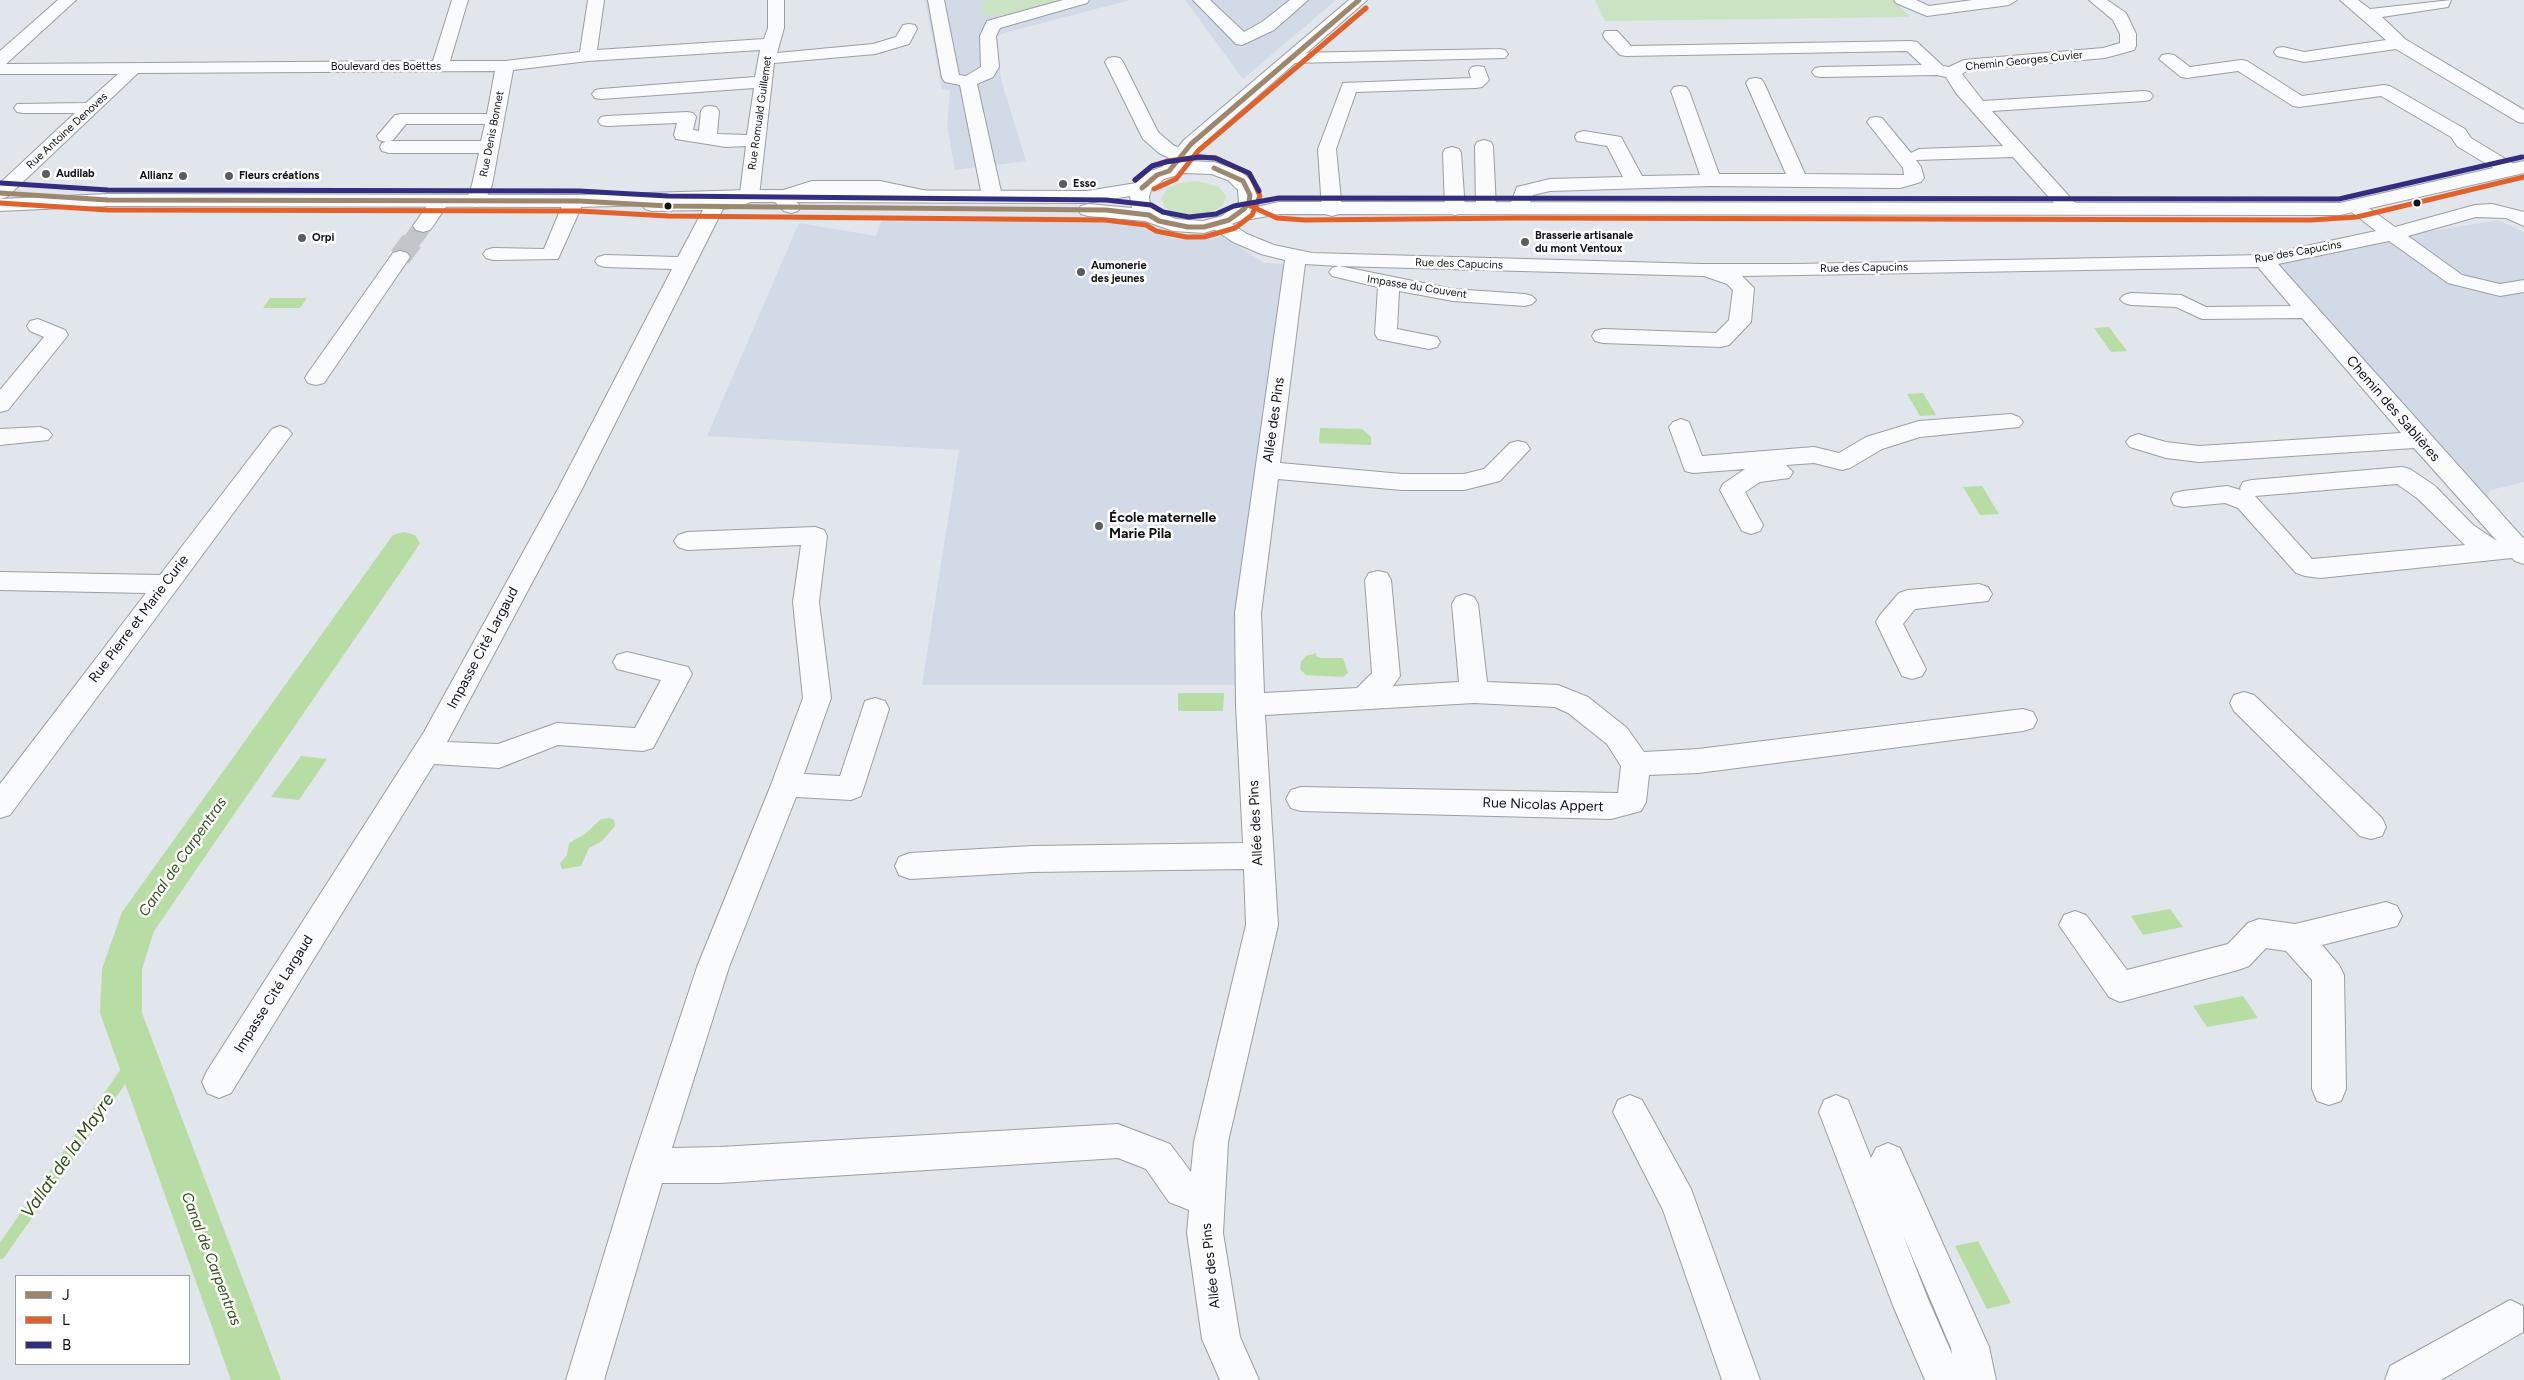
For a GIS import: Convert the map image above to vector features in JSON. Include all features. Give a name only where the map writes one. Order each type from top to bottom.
[{"type":"street","points":[[0,60],[68,0]]},
{"type":"street","points":[[440,67],[460,0]]},
{"type":"street","points":[[588,56],[596,0]]},
{"type":"street","name":"Rue Romuald Guillemet","points":[[748,196],[768,52],[776,28],[776,0]]},
{"type":"street","points":[[936,0],[950,78],[968,82],[987,73],[990,67],[988,36],[993,24],[1065,2],[1081,0]]},
{"type":"street","points":[[1201,0],[1242,40],[1268,26],[1300,0]]},
{"type":"street","points":[[1149,215],[1141,207],[1139,197],[1142,188],[1175,163],[1214,125],[1359,0]]},
{"type":"street","points":[[1902,0],[1927,10],[2009,0]]},
{"type":"street","points":[[2348,0],[2367,14],[2399,43],[2524,118]]},
{"type":"street","points":[[2367,14],[2423,8],[2442,4],[2443,0]]},
{"type":"street","name":"Chemin Georges Cuvier","points":[[2070,209],[1945,72],[1964,65],[2105,52],[2128,46],[2128,34],[2120,17],[2101,1]]},
{"type":"street","name":"Boulevard des Boëttes","points":[[0,68],[505,66],[588,56],[875,49],[903,40],[909,29]]},
{"type":"street","points":[[1611,34],[1626,51],[1911,46],[1945,72]]},
{"type":"street","points":[[2283,52],[2304,57],[2399,43]]},
{"type":"street","points":[[1293,58],[1499,54]]},
{"type":"street","points":[[2168,59],[2187,73],[2241,65],[2299,102],[2384,90],[2458,132],[2464,142],[2517,168]]},
{"type":"street","points":[[1114,62],[1150,135],[1166,149],[1175,163],[1225,171],[1243,182],[1250,195],[1249,202],[1228,220]]},
{"type":"street","name":"Rue Denis Bonnet","points":[[476,201],[505,66]]},
{"type":"street","name":"Rue Antoine Denoves","points":[[0,193],[134,68]]},
{"type":"street","points":[[1332,210],[1327,149],[1348,87],[1476,83],[1480,80],[1478,71]]},
{"type":"street","points":[[1821,72],[1945,72]]},
{"type":"street","points":[[600,94],[763,82]]},
{"type":"street","points":[[968,82],[992,196]]},
{"type":"street","points":[[1755,82],[1798,180]]},
{"type":"street","points":[[1680,91],[1712,180]]},
{"type":"street","points":[[1978,107],[2144,96]]},
{"type":"street","points":[[23,108],[91,108]]},
{"type":"street","points":[[708,137],[710,111]]},
{"type":"street","points":[[608,121],[687,117],[683,135],[726,141],[756,140]]},
{"type":"street","points":[[489,147],[387,141],[401,119],[494,119]]},
{"type":"street","points":[[1519,208],[1524,191],[1550,185],[1712,180],[1900,182],[1914,178],[1912,167],[1876,122]]},
{"type":"street","points":[[1214,125],[1208,147],[1214,168]]},
{"type":"street","points":[[1584,137],[1614,140],[1635,182]]},
{"type":"street","points":[[1484,146],[1486,208]]},
{"type":"street","points":[[1919,155],[2018,151]]},
{"type":"street","points":[[1452,153],[1455,209]]},
{"type":"street","points":[[0,205],[108,200],[787,202],[1106,210],[1149,215],[1166,223],[1188,227],[1279,208],[1332,210],[1519,208],[2311,210],[2355,207],[2517,168]]},
{"type":"street","points":[[576,201],[652,205],[731,203],[748,196],[787,202],[925,196],[1087,197],[1142,188]]},
{"type":"street","points":[[0,193],[108,200]]},
{"type":"street","points":[[1250,195],[1279,208]]},
{"type":"street","points":[[423,226],[440,201]]},
{"type":"street","points":[[493,254],[551,255],[576,201]]},
{"type":"street","name":"Impasse Cité Largaud","points":[[219,1082],[426,752],[570,489],[717,202]]},
{"type":"street","points":[[2355,207],[2455,280],[2500,290],[2524,286]]},
{"type":"street","name":"Rue des Capucins","points":[[1228,220],[1240,238],[1268,250],[1304,258],[1702,270],[2264,261],[2391,234],[2475,211],[2492,210],[2520,214]]},
{"type":"street","points":[[316,378],[400,257]]},
{"type":"street","name":"Impasse du Couvent","points":[[1304,258],[1347,275],[1389,283],[1453,295],[1525,300]]},
{"type":"street","name":"Allée des Pins","points":[[1240,1380],[1221,1339],[1205,1233],[1211,1142],[1262,925],[1250,705],[1248,613],[1267,470],[1304,258]]},
{"type":"street","points":[[605,261],[686,263]]},
{"type":"street","name":"Chemin des Sablières","points":[[2264,261],[2420,440],[2520,551]]},
{"type":"street","points":[[1603,336],[1721,340],[1740,322],[1744,288],[1734,280],[1702,270]]},
{"type":"street","points":[[1389,283],[1386,334],[1429,342]]},
{"type":"street","points":[[2130,299],[2181,301],[2202,313],[2308,312]]},
{"type":"street","points":[[0,405],[57,335],[38,326]]},
{"type":"street","points":[[1751,524],[1732,490],[1754,474],[1818,469],[1842,462],[1874,443],[1919,430],[2011,422]]},
{"type":"street","points":[[1681,426],[1693,465],[1814,455],[1842,462]]},
{"type":"street","name":"Rue Pierre et Marie Curie","points":[[0,806],[165,584],[280,434]]},
{"type":"street","points":[[0,436],[40,435]]},
{"type":"street","points":[[2138,442],[2166,450],[2199,454],[2420,440]]},
{"type":"street","points":[[1267,470],[1402,482],[1464,482],[1492,475],[1518,449]]},
{"type":"street","points":[[2252,488],[2402,475],[2426,492],[2464,531],[2490,551]]},
{"type":"street","points":[[2183,499],[2227,494],[2247,502],[2305,567],[2320,569],[2490,551],[2520,551]]},
{"type":"street","points":[[585,1380],[649,1166],[713,967],[786,785],[817,698],[806,602],[815,536],[687,541]]},
{"type":"street","points":[[1364,698],[1386,676],[1378,580]]},
{"type":"street","points":[[0,581],[165,584]]},
{"type":"street","points":[[1912,669],[1889,622],[1908,600],[1979,594]]},
{"type":"street","points":[[1465,604],[1474,692]]},
{"type":"street","points":[[426,752],[499,756],[557,734],[643,740],[678,674],[627,662]]},
{"type":"street","points":[[1250,705],[1474,692],[1558,696],[1578,705],[1617,736],[1636,764],[1698,761],[2024,720]]},
{"type":"street","points":[[2244,704],[2371,827]]},
{"type":"street","points":[[786,785],[851,788],[875,709]]},
{"type":"street","name":"Rue Nicolas Appert","points":[[1301,799],[1611,807],[1631,802],[1636,764]]},
{"type":"street","points":[[910,866],[1032,859],[1258,856]]},
{"type":"street","points":[[2075,925],[2120,988],[2238,956],[2259,932],[2295,938],[2386,916]]},
{"type":"street","points":[[2295,938],[2328,975],[2330,1089]]},
{"type":"street","points":[[1630,1112],[1678,1202],[1741,1380]]},
{"type":"street","points":[[1836,1112],[1912,1308],[1944,1380]]},
{"type":"street","points":[[649,1166],[720,1165],[1118,1141],[1158,1156],[1182,1190],[1207,1200]]},
{"type":"street","points":[[1888,1160],[1970,1347],[1977,1380]]},
{"type":"street","points":[[2404,1380],[2510,1319]]},
{"type":"shaded area","points":[[925,0],[1130,0],[1004,33],[995,38],[1002,83],[1026,161],[955,170],[947,125],[950,90],[942,89]]},
{"type":"shaded area","points":[[985,0],[1061,0],[1025,11],[998,15],[980,15]]},
{"type":"shaded area","points":[[1185,0],[1336,0],[1243,79]]},
{"type":"shaded area","points":[[1595,0],[1893,0],[1910,17],[1605,21]]},
{"type":"shaded area","points":[[1197,181],[1219,187],[1226,196],[1223,205],[1212,213],[1196,216],[1178,215],[1166,208],[1161,199],[1167,189],[1180,183]]},
{"type":"shaded area","name":"École maternelle Marie Pila","points":[[1109,218],[1130,222],[1153,233],[1176,239],[1202,240],[1222,236],[1264,263],[1286,264],[1239,603],[1235,685],[922,685],[959,450],[707,436],[799,223],[876,236],[882,219]]},
{"type":"shaded area","points":[[2498,220],[2524,232],[2524,482],[2491,490],[2486,498],[2272,262],[2372,241]]},
{"type":"shaded area","points":[[270,298],[307,298],[300,308],[263,308]]},
{"type":"shaded area","points":[[2109,327],[2127,351],[2111,352],[2094,328]]},
{"type":"shaded area","points":[[1923,393],[1936,415],[1920,416],[1907,394]]},
{"type":"shaded area","points":[[1320,428],[1362,429],[1371,437],[1371,445],[1319,443]]},
{"type":"shaded area","points":[[1982,486],[1999,514],[1980,515],[1963,487]]},
{"type":"shaded area","points":[[1316,653],[1316,656],[1320,658],[1343,658],[1348,673],[1343,677],[1306,675],[1300,669],[1301,662],[1306,656]]},
{"type":"shaded area","points":[[1178,693],[1224,693],[1223,711],[1178,711]]},
{"type":"shaded area","points":[[301,756],[327,759],[299,800],[271,797]]},
{"type":"shaded area","points":[[610,818],[614,820],[615,826],[602,841],[589,848],[581,866],[562,869],[560,863],[567,855],[569,843],[585,834],[601,819]]},
{"type":"shaded area","points":[[2170,909],[2183,927],[2143,935],[2131,916]]},
{"type":"shaded area","points":[[2243,996],[2258,1018],[2207,1027],[2193,1006]]},
{"type":"shaded area","points":[[1978,1241],[2011,1303],[1987,1309],[1955,1246]]},
{"type":"waterway","name":"Canal de Carpentras","points":[[256,1380],[121,1013],[122,969],[136,924],[404,543]]},
{"type":"waterway","name":"Vallat de la Mayre","points":[[0,1253],[136,1058]]},
{"type":"tunnel","points":[[411,242],[423,226]]},
{"type":"tunnel","points":[[400,257],[412,241]]},
{"type":"transit line","name":"J","points":[[1142,188],[1157,175],[1169,171],[1191,144],[1359,0]]},
{"type":"transit line","name":"L","points":[[1154,189],[1176,179],[1198,151],[1366,8]]},
{"type":"transit line","name":"L","points":[[0,203],[108,210],[579,211],[668,216],[1105,220],[1146,225],[1156,231],[1186,237],[1204,237],[1235,228],[1252,215],[1260,196],[1250,174],[1216,158],[1199,157],[1167,161],[1152,166],[1135,180]]},
{"type":"transit line","name":"B","points":[[1135,180],[1152,166],[1166,162],[1199,157],[1215,158],[1249,173],[1259,191]]},
{"type":"transit line","name":"B","points":[[1,183],[108,190],[579,191],[668,196],[1106,200],[1151,205],[1163,212],[1189,217],[1216,214],[1234,206],[1279,198],[2339,199],[2522,157]]},
{"type":"transit line","name":"J","points":[[0,193],[108,200],[579,201],[668,206],[1106,210],[1149,215],[1159,221],[1188,227],[1204,227],[1229,220],[1244,209],[1249,202],[1250,195],[1243,181],[1214,168]]},
{"type":"transit line","name":"L","points":[[1246,204],[1277,218],[1305,220],[1519,218],[2311,220],[2357,217],[2524,177]]},
{"type":"place","name":"Audilab","points":[[46,174]]},
{"type":"place","name":"Allianz","points":[[183,176]]},
{"type":"place","name":"Fleurs créations","points":[[229,176]]},
{"type":"place","name":"Esso","points":[[1063,184]]},
{"type":"place","name":"Orpi","points":[[302,238]]},
{"type":"place","name":"Brasserie artisanale du mont Ventoux","points":[[1525,242]]},
{"type":"place","name":"Aumonerie des jeunes","points":[[1081,272]]},
{"type":"place","name":"École maternelle Marie Pila","points":[[1099,526]]}]
